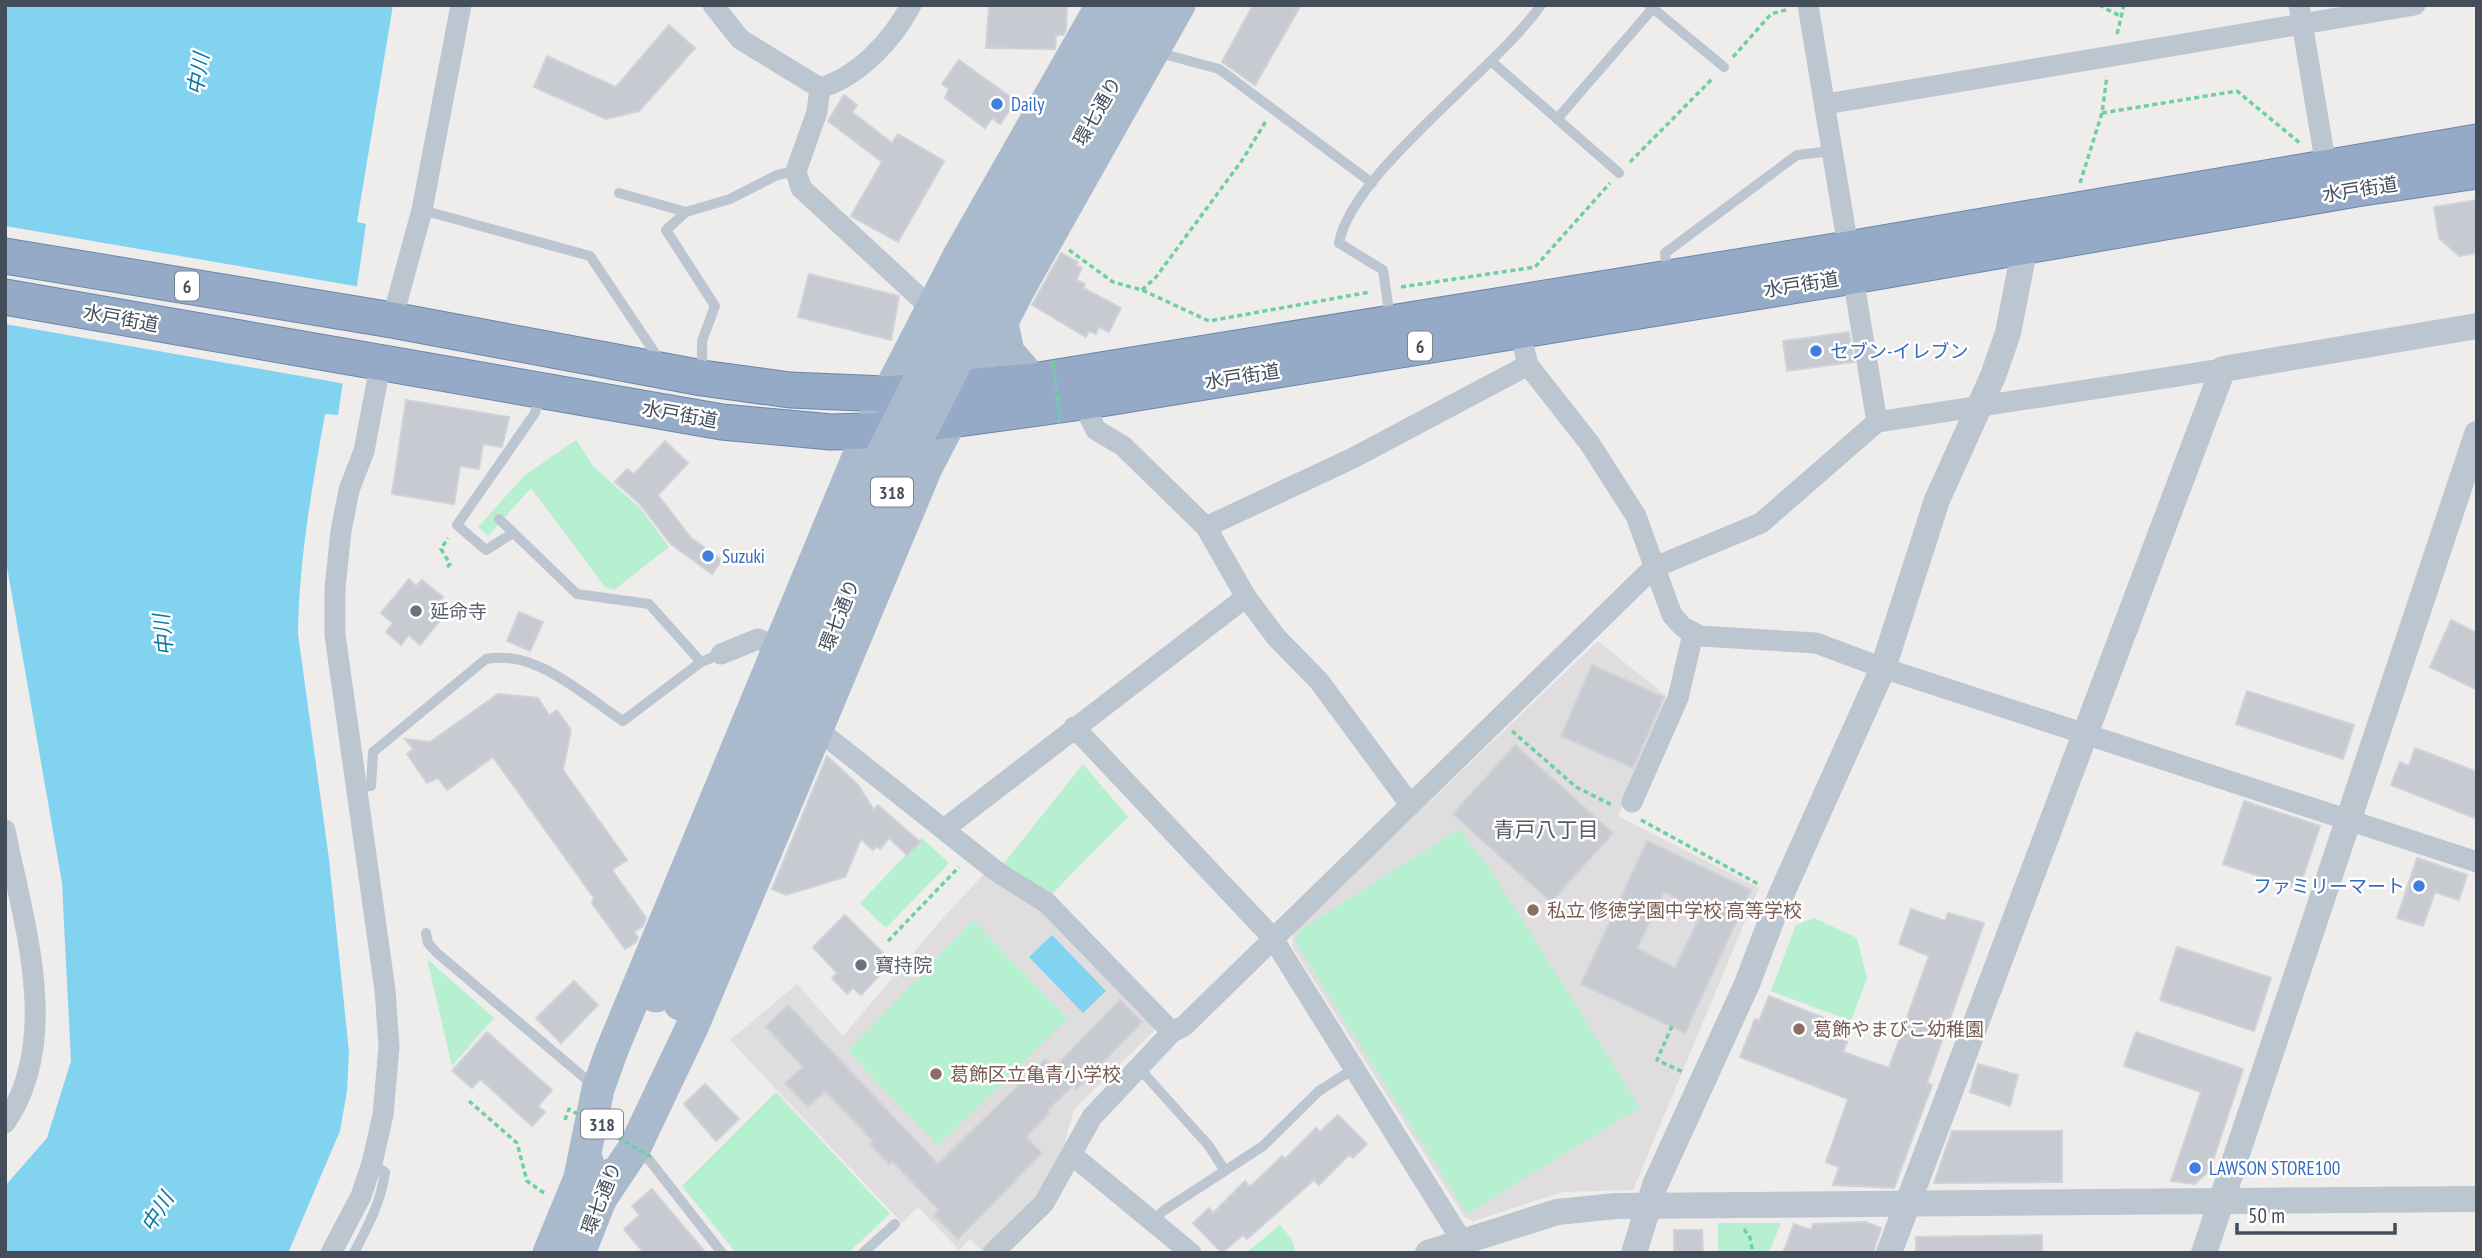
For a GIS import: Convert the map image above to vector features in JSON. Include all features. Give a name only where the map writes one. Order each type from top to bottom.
[{"type":"highway","name":"水戸街道","points":[[5,298],[371,359],[722,422],[831,432],[869,431],[952,419],[1070,412],[1519,329],[2326,166],[2477,142]]},
{"type":"highway","name":"水戸街道","points":[[5,256],[380,319],[702,378],[790,390],[886,394],[968,387],[1387,305],[2025,246],[2477,171]]},
{"type":"main road","points":[[591,1188],[598,1089],[829,522],[886,394],[931,308],[1102,5]]},
{"type":"main road","name":"環七通り","points":[[549,1253],[591,1188],[668,1000],[883,453],[940,340],[1127,5]]},
{"type":"main road","name":"環七通り","points":[[668,1000],[906,461],[961,352],[1157,5]]},
{"type":"main road","points":[[591,1188],[644,1152],[693,1025],[926,468],[1020,287],[1179,5]]},
{"type":"main road","points":[[959,256],[969,280],[994,293],[1006,295],[1020,287]]},
{"type":"main road","points":[[1002,323],[1008,352],[1043,371]]},
{"type":"main road","points":[[829,522],[856,504],[890,522],[888,556]]},
{"type":"main road","name":"環七通り","points":[[579,1253],[591,1188]]},
{"type":"street","points":[[380,319],[422,210],[461,5]]},
{"type":"street","points":[[713,5],[740,39],[820,88]]},
{"type":"street","points":[[820,88],[847,78],[891,34],[911,5]]},
{"type":"street","points":[[1826,104],[2112,55],[2300,15],[2415,5]]},
{"type":"street","points":[[1802,6],[1826,104],[1877,422]]},
{"type":"street","points":[[2300,15],[2326,166]]},
{"type":"street","points":[[820,88],[817,112],[796,171],[802,188],[817,205],[931,308]]},
{"type":"street","points":[[1634,1253],[1648,1205],[1883,668],[1937,500],[1981,406],[2008,333],[2025,246]]},
{"type":"street","points":[[993,1253],[1045,1203],[1092,1117],[1172,1032],[1184,1026],[1409,803],[1653,568],[1761,523],[1877,422],[2223,369],[2477,326]]},
{"type":"street","points":[[1519,329],[1528,365],[1590,444],[1636,516],[1672,615],[1693,634],[1816,643],[1883,668],[2347,822],[2477,862]]},
{"type":"street","points":[[331,1253],[361,1195],[372,1163],[383,1115],[389,1047],[385,990],[335,635],[335,588],[349,490],[364,451],[371,359]]},
{"type":"street","points":[[1206,527],[1353,458],[1528,365]]},
{"type":"street","points":[[1889,1253],[2223,369]]},
{"type":"street","points":[[1070,412],[1123,446],[1206,527],[1246,597],[1276,637],[1319,681],[1409,803]]},
{"type":"street","points":[[2204,1253],[2477,434]]},
{"type":"street","points":[[944,829],[1246,597]]},
{"type":"street","points":[[1632,802],[1678,698],[1693,634]]},
{"type":"street","points":[[711,658],[758,639],[778,647]]},
{"type":"street","points":[[1074,727],[1272,937],[1462,1241]]},
{"type":"street","points":[[817,729],[973,852],[1046,903],[1172,1032]]},
{"type":"street","points":[[5,830],[36,1018],[36,1039],[29,1079],[5,1123]]},
{"type":"street","points":[[1072,1155],[1191,1253]]},
{"type":"street","points":[[1428,1253],[1558,1212],[1648,1205],[2477,1199]]},
{"type":"lane","points":[[1387,305],[1383,271],[1339,243],[1341,229],[1372,183],[1491,61],[1541,5]]},
{"type":"lane","points":[[1557,119],[1651,7],[1724,67]]},
{"type":"lane","points":[[1153,51],[1219,69],[1372,183]]},
{"type":"lane","points":[[1491,61],[1619,173]]},
{"type":"lane","points":[[1667,277],[1665,253],[1797,155],[1833,151]]},
{"type":"lane","points":[[702,378],[702,341],[715,306],[666,230],[686,212],[730,199],[777,175],[796,171]]},
{"type":"lane","points":[[619,193],[686,212]]},
{"type":"lane","points":[[422,210],[590,256],[667,371]]},
{"type":"lane","points":[[513,533],[486,550],[457,525],[535,413],[541,390]]},
{"type":"lane","points":[[355,788],[371,786],[373,752],[486,659],[503,656],[534,663],[623,721],[711,658],[649,604],[576,594],[499,519]]},
{"type":"lane","points":[[426,933],[428,943],[437,953],[598,1089]]},
{"type":"lane","points":[[1139,1068],[1209,1146],[1225,1171]]},
{"type":"lane","points":[[1153,1221],[1163,1211],[1263,1146],[1319,1091],[1355,1068]]},
{"type":"lane","points":[[644,1152],[722,1253]]},
{"type":"lane","points":[[354,1253],[384,1181],[385,1172],[372,1163]]},
{"type":"lane","points":[[863,1253],[895,1224]]},
{"type":"path","points":[[2099,5],[2122,17]]},
{"type":"path","points":[[2078,192],[2102,113],[2124,5]]},
{"type":"path","points":[[1062,245],[1113,282],[1142,290],[1209,321],[1387,305],[1535,267],[1619,173],[1724,67],[1771,13],[1802,6]]},
{"type":"path","points":[[2102,113],[2237,91],[2326,166]]},
{"type":"path","points":[[1142,290],[1156,277],[1243,159],[1274,108]]},
{"type":"path","points":[[1043,371],[1060,421],[1070,412]]},
{"type":"path","points":[[447,567],[450,564],[441,549],[457,525]]},
{"type":"path","points":[[888,941],[973,852]]},
{"type":"path","points":[[1672,1026],[1657,1060],[1692,1075]]},
{"type":"path","points":[[469,1101],[517,1143],[527,1181],[549,1196]]},
{"type":"path","points":[[565,1120],[569,1109],[644,1152]]},
{"type":"path","points":[[1742,1218],[1753,1253]]},
{"type":"shaded area","name":"私立 修徳学園中学校 高等学校","points":[[1598,641],[1669,698],[1618,816],[1759,888],[1633,1190],[1563,1192],[1473,1221],[1465,1218],[1292,946],[1293,932]]},
{"type":"shaded area","name":"葛飾区立亀青小学校","points":[[985,873],[1049,913],[1149,1016],[1155,1030],[1074,1109],[1059,1163],[1037,1196],[982,1251],[970,1239],[959,1250],[918,1207],[902,1223],[730,1040],[797,984],[843,1036],[943,918]]},
{"type":"green space","points":[[576,440],[594,467],[641,509],[669,547],[614,590],[605,587],[531,488],[488,536],[478,527],[525,475]]},
{"type":"green space","points":[[1083,764],[1128,817],[1051,895],[1004,863]]},
{"type":"green space","points":[[1459,829],[1487,864],[1640,1107],[1467,1214],[1296,943],[1298,931]]},
{"type":"green space","points":[[922,838],[949,863],[886,928],[860,903]]},
{"type":"green space","points":[[1814,918],[1857,938],[1867,978],[1851,1021],[1771,991],[1796,925]]},
{"type":"green space","points":[[973,920],[1068,1019],[938,1146],[848,1051]]},
{"type":"green space","points":[[427,959],[494,1018],[452,1066]]},
{"type":"green space","points":[[776,1092],[890,1214],[848,1253],[736,1253],[682,1186]]},
{"type":"green space","points":[[1718,1223],[1781,1223],[1769,1253],[1718,1253]]},
{"type":"green space","points":[[1280,1225],[1291,1238],[1296,1253],[1246,1253]]},
{"type":"water","name":"中川","points":[[8,5],[393,5],[357,222],[366,224],[338,415],[325,414],[307,524],[299,606],[298,634],[329,859],[349,1052],[347,1091],[340,1131],[288,1253],[5,1253],[5,1186],[47,1138],[71,1061],[62,883],[5,555],[5,20]]},
{"type":"water","points":[[1052,935],[1106,991],[1083,1013],[1029,957]]},
{"type":"pier","points":[[5,226],[361,287],[346,384],[5,324]]},
{"type":"building","points":[[989,5],[1067,6],[1066,30],[1063,35],[1056,35],[1055,49],[986,48]]},
{"type":"building","points":[[1253,5],[1301,5],[1255,85],[1222,62]]},
{"type":"building","points":[[669,25],[695,48],[639,111],[606,119],[534,87],[547,56],[616,87]]},
{"type":"building","points":[[959,60],[1016,101],[1000,124],[992,118],[985,128],[945,98],[949,89],[942,84]]},
{"type":"building","points":[[844,95],[857,105],[852,112],[892,143],[898,134],[944,161],[898,242],[851,216],[882,162],[828,121]]},
{"type":"building","points":[[2477,200],[2477,253],[2459,256],[2439,238],[2434,207]]},
{"type":"building","points":[[1061,253],[1078,262],[1076,265],[1082,268],[1076,280],[1085,284],[1083,288],[1121,308],[1109,332],[1099,327],[1096,334],[1089,331],[1086,337],[1032,305]]},
{"type":"building","points":[[809,274],[899,296],[891,340],[798,317]]},
{"type":"building","points":[[1849,332],[1854,362],[1787,371],[1783,341]]},
{"type":"building","points":[[406,400],[509,417],[502,447],[483,444],[479,469],[460,466],[454,504],[392,494]]},
{"type":"building","points":[[665,441],[688,463],[658,495],[691,538],[722,560],[712,574],[671,544],[640,504],[615,482],[627,469],[634,474]]},
{"type":"building","points":[[409,579],[416,586],[422,580],[443,597],[438,603],[448,611],[420,645],[409,635],[401,645],[386,632],[393,623],[381,613]]},
{"type":"building","points":[[519,612],[543,622],[530,651],[507,641]]},
{"type":"building","points":[[2451,620],[2477,633],[2477,690],[2430,667]]},
{"type":"building","points":[[1592,665],[1664,697],[1633,768],[1561,736]]},
{"type":"building","points":[[2247,691],[2354,725],[2343,759],[2236,724]]},
{"type":"building","points":[[498,694],[538,698],[549,715],[557,710],[571,730],[563,770],[627,860],[612,870],[646,918],[643,926],[634,932],[638,937],[636,942],[625,949],[592,903],[594,898],[493,757],[447,790],[438,778],[427,783],[407,754],[413,749],[405,739],[430,742]]},
{"type":"building","points":[[1515,745],[1613,833],[1551,902],[1453,814]]},
{"type":"building","points":[[2415,748],[2477,772],[2477,819],[2391,785],[2400,762],[2409,766]]},
{"type":"building","points":[[827,756],[858,785],[874,810],[878,805],[920,842],[907,855],[889,838],[880,849],[877,846],[873,850],[861,839],[845,877],[786,895],[772,889]]},
{"type":"building","points":[[2244,801],[2320,826],[2299,889],[2223,864]]},
{"type":"building","points":[[1647,841],[1751,890],[1685,1033],[1581,984]],"holes":[[[1664,892],[1703,911],[1675,968],[1637,948]]]},
{"type":"building","points":[[2417,858],[2467,875],[2459,900],[2435,892],[2423,926],[2397,918]]},
{"type":"building","points":[[1911,909],[1945,921],[1948,913],[1984,923],[1927,1083],[1932,1085],[1894,1188],[1833,1185],[1839,1167],[1826,1162],[1848,1099],[1740,1057],[1755,1019],[1759,1021],[1769,996],[1852,1029],[1843,1052],[1889,1068],[1929,956],[1899,944]]},
{"type":"building","points":[[845,915],[892,962],[861,995],[853,988],[847,994],[832,978],[837,973],[813,947]]},
{"type":"building","points":[[2177,947],[2271,978],[2254,1031],[2160,1000]]},
{"type":"building","points":[[574,981],[598,1005],[561,1043],[536,1018]]},
{"type":"building","points":[[1120,1000],[1142,1022],[1077,1089],[1073,1085],[1047,1111],[1049,1113],[1026,1137],[1042,1153],[958,1239],[934,1216],[939,1210],[892,1161],[889,1164],[870,1144],[873,1141],[825,1091],[808,1107],[785,1083],[803,1067],[766,1027],[788,1005],[938,1164],[1045,1059],[1054,1068]]},
{"type":"building","points":[[487,1032],[552,1090],[538,1106],[545,1112],[532,1126],[480,1079],[472,1088],[452,1071]]},
{"type":"building","points":[[2136,1032],[2243,1069],[2210,1170],[2195,1184],[2171,1181],[2201,1092],[2124,1066]]},
{"type":"building","points":[[1978,1064],[2018,1075],[2010,1106],[1970,1092]]},
{"type":"building","points":[[705,1084],[739,1119],[716,1141],[684,1104]]},
{"type":"building","points":[[1338,1115],[1367,1144],[1353,1158],[1349,1155],[1319,1185],[1314,1180],[1247,1239],[1243,1235],[1222,1253],[1193,1223],[1209,1208],[1213,1213],[1245,1181],[1250,1187],[1282,1156],[1285,1159],[1316,1128],[1320,1132]]},
{"type":"building","points":[[1952,1131],[2062,1131],[2062,1182],[1934,1183]]},
{"type":"building","points":[[652,1189],[706,1253],[644,1253],[624,1229],[640,1215],[632,1206]]},
{"type":"building","points":[[1865,1222],[1881,1228],[1873,1253],[1783,1253],[1794,1224],[1811,1230],[1813,1224]]},
{"type":"building","points":[[1674,1230],[1702,1230],[1703,1253],[1674,1253]]},
{"type":"building","points":[[2042,1235],[2042,1253],[1916,1253],[1916,1237]]},
{"type":"place","name":"Daily","points":[[997,104]]},
{"type":"place","name":"セブン-イレブン","points":[[1816,351]]},
{"type":"place","name":"Suzuki","points":[[708,556]]},
{"type":"place","name":"延命寺","points":[[416,611]]},
{"type":"place","name":"ファミリーマート","points":[[2419,886]]},
{"type":"place","name":"私立 修徳学園中学校 高等学校","points":[[1533,910]]},
{"type":"place","name":"寶持院","points":[[861,965]]},
{"type":"place","name":"葛飾やまびこ幼稚園","points":[[1799,1029]]},
{"type":"place","name":"葛飾区立亀青小学校","points":[[936,1074]]},
{"type":"place","name":"LAWSON STORE100","points":[[2195,1168]]},
{"type":"district","name":"青戸八丁目","points":[[1546,829]]}]
